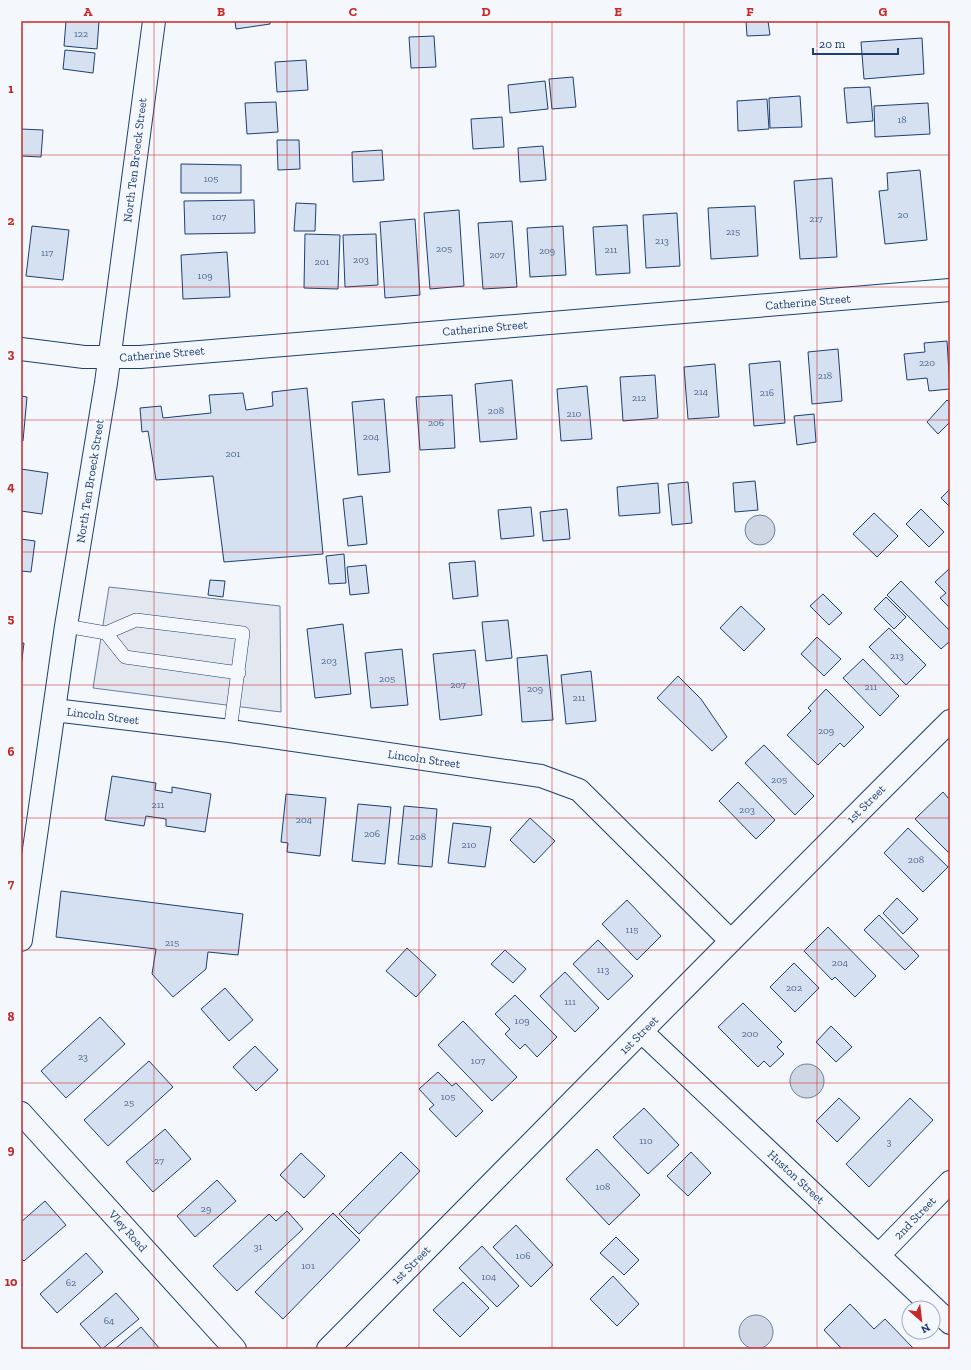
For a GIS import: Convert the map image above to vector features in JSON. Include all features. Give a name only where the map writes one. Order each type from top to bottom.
[{"type":"street","name":"North Ten Broeck Street","points":[[21,940],[66,626],[109,358],[154,21]]},
{"type":"street","name":"Catherine Street","points":[[21,349],[109,358],[140,357],[950,290]]},
{"type":"street","name":"Lincoln Street","points":[[54,710],[230,731],[541,776],[579,790],[731,941]]},
{"type":"street","name":"1st Street","points":[[328,1349],[642,1032],[750,920],[950,721]]},
{"type":"street","name":"Huston Street","points":[[642,1032],[950,1323]]},
{"type":"street","name":"Vley Road","points":[[21,1113],[236,1349]]},
{"type":"street","name":"2nd Street","points":[[879,1255],[950,1182]]},
{"type":"lane","points":[[66,626],[106,633],[136,620],[243,633],[230,731]]},
{"type":"lane","points":[[106,633],[125,657],[238,673]]},
{"type":"shaded area","points":[[760,515],[771,519],[775,530],[771,541],[760,545],[749,541],[745,530],[749,519]]},
{"type":"shaded area","points":[[109,587],[280,606],[281,712],[93,688]]},
{"type":"shaded area","points":[[807,1064],[819,1069],[824,1081],[819,1093],[807,1098],[795,1093],[790,1081],[795,1069]]},
{"type":"shaded area","points":[[756,1315],[768,1320],[773,1332],[768,1344],[756,1349],[744,1344],[739,1332],[744,1320]]},
{"type":"building","points":[[66,21],[99,21],[97,49],[64,46]]},
{"type":"building","points":[[235,21],[270,21],[270,24],[236,29]]},
{"type":"building","points":[[746,21],[768,21],[770,35],[747,36]]},
{"type":"building","points":[[434,36],[436,67],[411,68],[409,37]]},
{"type":"building","points":[[922,38],[924,74],[864,79],[861,42]]},
{"type":"building","points":[[65,50],[95,53],[93,73],[63,69]]},
{"type":"building","points":[[306,60],[308,90],[277,92],[275,62]]},
{"type":"building","points":[[573,77],[576,107],[552,109],[549,79]]},
{"type":"building","points":[[545,81],[548,109],[510,113],[508,85]]},
{"type":"building","points":[[870,87],[873,121],[847,123],[844,88]]},
{"type":"building","points":[[800,96],[802,127],[770,128],[769,98]]},
{"type":"building","points":[[767,99],[769,129],[738,131],[737,101]]},
{"type":"building","points":[[276,102],[278,132],[247,134],[245,103]]},
{"type":"building","points":[[928,103],[930,134],[875,137],[874,106]]},
{"type":"building","points":[[502,117],[504,147],[473,149],[471,119]]},
{"type":"building","points":[[21,129],[43,130],[41,157],[21,156]]},
{"type":"building","points":[[277,140],[299,140],[300,169],[278,170]]},
{"type":"building","points":[[543,146],[546,180],[520,182],[518,148]]},
{"type":"building","points":[[382,150],[384,180],[353,182],[352,152]]},
{"type":"building","points":[[181,164],[241,165],[241,193],[181,193]]},
{"type":"building","points":[[920,170],[927,240],[885,244],[879,191],[888,190],[887,173]]},
{"type":"building","points":[[832,178],[837,257],[800,259],[794,181]]},
{"type":"building","points":[[254,200],[255,233],[185,234],[184,201]]},
{"type":"building","points":[[296,203],[316,204],[315,231],[294,231]]},
{"type":"building","points":[[755,206],[758,256],[711,259],[708,208]]},
{"type":"building","points":[[459,210],[464,286],[430,289],[424,213]]},
{"type":"building","points":[[677,213],[680,266],[646,268],[643,215]]},
{"type":"building","points":[[415,219],[420,295],[385,298],[380,222]]},
{"type":"building","points":[[512,221],[517,287],[483,289],[478,223]]},
{"type":"building","points":[[627,225],[630,273],[596,275],[593,227]]},
{"type":"building","points":[[32,226],[69,230],[63,280],[26,276]]},
{"type":"building","points":[[563,226],[566,275],[530,277],[527,228]]},
{"type":"building","points":[[305,234],[340,235],[338,289],[304,288]]},
{"type":"building","points":[[376,234],[378,285],[345,287],[343,235]]},
{"type":"building","points":[[227,252],[230,297],[183,299],[181,255]]},
{"type":"building","points":[[947,341],[950,389],[929,391],[927,378],[907,380],[904,354],[925,352],[924,343]]},
{"type":"building","points":[[838,349],[842,401],[812,404],[808,352]]},
{"type":"building","points":[[780,361],[785,423],[754,426],[749,364]]},
{"type":"building","points":[[715,364],[719,417],[688,419],[684,367]]},
{"type":"building","points":[[655,375],[658,418],[623,421],[620,377]]},
{"type":"building","points":[[512,380],[517,439],[480,442],[475,384]]},
{"type":"building","points":[[587,386],[592,439],[561,441],[557,389]]},
{"type":"building","points":[[307,388],[323,554],[224,562],[213,476],[156,480],[148,431],[142,432],[140,408],[161,406],[163,418],[211,413],[209,395],[243,393],[246,410],[273,406],[272,392]]},
{"type":"building","points":[[452,395],[455,448],[420,450],[416,397]]},
{"type":"building","points":[[21,396],[27,397],[23,441],[21,441]]},
{"type":"building","points":[[384,399],[390,472],[358,475],[352,402]]},
{"type":"building","points":[[947,400],[950,403],[950,422],[938,434],[927,422]]},
{"type":"building","points":[[814,414],[816,442],[797,445],[794,416]]},
{"type":"building","points":[[21,469],[48,473],[42,514],[21,511]]},
{"type":"building","points":[[755,481],[758,510],[735,512],[733,483]]},
{"type":"building","points":[[688,482],[692,523],[672,525],[668,484]]},
{"type":"building","points":[[658,483],[660,513],[619,516],[617,487]]},
{"type":"building","points":[[950,489],[950,507],[941,498]]},
{"type":"building","points":[[362,496],[367,544],[348,546],[343,499]]},
{"type":"building","points":[[531,507],[534,536],[501,539],[498,510]]},
{"type":"building","points":[[567,509],[570,539],[543,541],[540,512]]},
{"type":"building","points":[[921,509],[944,532],[929,547],[906,524]]},
{"type":"building","points":[[874,513],[898,536],[877,557],[853,534]]},
{"type":"building","points":[[21,539],[35,541],[31,572],[21,571]]},
{"type":"building","points":[[344,554],[346,583],[329,584],[326,556]]},
{"type":"building","points":[[475,561],[478,596],[453,599],[449,563]]},
{"type":"building","points":[[366,565],[369,593],[350,595],[347,567]]},
{"type":"building","points":[[949,569],[950,608],[940,598],[946,593],[935,582]]},
{"type":"building","points":[[210,580],[225,581],[223,597],[208,595]]},
{"type":"building","points":[[901,581],[950,631],[950,641],[941,649],[887,595]]},
{"type":"building","points":[[823,594],[842,613],[829,625],[810,606]]},
{"type":"building","points":[[886,597],[906,617],[894,629],[874,609]]},
{"type":"building","points":[[741,606],[765,629],[744,651],[720,628]]},
{"type":"building","points":[[508,620],[512,658],[486,661],[482,622]]},
{"type":"building","points":[[343,624],[351,694],[315,698],[307,629]]},
{"type":"building","points":[[889,628],[926,665],[906,685],[869,647]]},
{"type":"building","points":[[817,637],[841,659],[824,676],[801,654]]},
{"type":"building","points":[[21,643],[24,643],[21,667]]},
{"type":"building","points":[[402,649],[408,705],[371,708],[365,653]]},
{"type":"building","points":[[475,650],[482,715],[440,720],[433,654]]},
{"type":"building","points":[[547,655],[553,720],[522,722],[517,658]]},
{"type":"building","points":[[863,659],[899,696],[880,716],[843,678]]},
{"type":"building","points":[[591,671],[596,721],[566,724],[561,675]]},
{"type":"building","points":[[678,676],[701,699],[727,737],[712,751],[657,698]]},
{"type":"building","points":[[826,689],[864,727],[844,747],[840,743],[818,765],[787,735],[811,711],[808,708]]},
{"type":"building","points":[[764,745],[814,796],[795,815],[745,763]]},
{"type":"building","points":[[112,776],[156,783],[155,790],[172,793],[172,787],[211,794],[205,832],[166,826],[166,819],[146,816],[144,826],[105,820]]},
{"type":"building","points":[[738,782],[775,820],[756,839],[719,801]]},
{"type":"building","points":[[943,792],[950,800],[950,854],[915,819]]},
{"type":"building","points":[[286,794],[326,798],[320,856],[287,852],[288,843],[281,842]]},
{"type":"building","points":[[358,804],[391,807],[385,864],[352,861]]},
{"type":"building","points":[[404,806],[437,809],[432,867],[398,864]]},
{"type":"building","points":[[530,818],[555,841],[534,863],[510,840]]},
{"type":"building","points":[[453,823],[491,827],[485,867],[448,863]]},
{"type":"building","points":[[908,828],[948,867],[923,892],[884,853]]},
{"type":"building","points":[[61,891],[243,914],[238,955],[208,952],[206,969],[173,997],[152,974],[156,949],[56,937]]},
{"type":"building","points":[[897,898],[918,919],[903,934],[883,913]]},
{"type":"building","points":[[627,900],[661,936],[637,960],[602,924]]},
{"type":"building","points":[[879,915],[919,956],[905,970],[864,930]]},
{"type":"building","points":[[828,927],[876,976],[855,997],[835,977],[832,980],[804,951]]},
{"type":"building","points":[[598,940],[633,976],[608,1000],[573,964]]},
{"type":"building","points":[[407,948],[436,975],[416,997],[386,971]]},
{"type":"building","points":[[505,950],[526,969],[513,983],[491,964]]},
{"type":"building","points":[[794,963],[819,988],[795,1012],[770,987]]},
{"type":"building","points":[[565,972],[599,1008],[575,1032],[540,996]]},
{"type":"building","points":[[225,988],[253,1020],[229,1041],[201,1009]]},
{"type":"building","points":[[515,995],[557,1037],[537,1057],[525,1044],[520,1049],[505,1034],[510,1029],[495,1014]]},
{"type":"building","points":[[743,1003],[782,1042],[777,1047],[784,1054],[770,1067],[764,1061],[758,1067],[718,1027]]},
{"type":"building","points":[[100,1017],[125,1044],[66,1098],[41,1071]]},
{"type":"building","points":[[463,1021],[517,1077],[492,1101],[438,1045]]},
{"type":"building","points":[[831,1026],[852,1047],[836,1062],[816,1042]]},
{"type":"building","points":[[255,1046],[278,1070],[256,1091],[233,1067]]},
{"type":"building","points":[[149,1061],[173,1087],[108,1146],[84,1120]]},
{"type":"building","points":[[438,1072],[452,1086],[456,1083],[483,1111],[456,1137],[429,1109],[434,1105],[419,1089]]},
{"type":"building","points":[[839,1098],[860,1118],[837,1142],[816,1121]]},
{"type":"building","points":[[910,1098],[933,1120],[869,1187],[846,1164]]},
{"type":"building","points":[[644,1108],[679,1145],[648,1174],[613,1137]]},
{"type":"building","points":[[165,1129],[191,1159],[153,1192],[126,1162]]},
{"type":"building","points":[[597,1149],[640,1195],[609,1225],[566,1179]]},
{"type":"building","points":[[401,1152],[420,1171],[359,1234],[339,1214]]},
{"type":"building","points":[[691,1152],[711,1173],[688,1196],[667,1176]]},
{"type":"building","points":[[301,1153],[325,1176],[304,1198],[280,1175]]},
{"type":"building","points":[[217,1180],[236,1201],[195,1237],[177,1216]]},
{"type":"building","points":[[45,1201],[66,1225],[24,1261],[21,1258],[21,1222]]},
{"type":"building","points":[[287,1211],[303,1229],[237,1291],[213,1266],[269,1214],[276,1221]]},
{"type":"building","points":[[333,1213],[360,1240],[283,1319],[255,1292]]},
{"type":"building","points":[[516,1225],[553,1265],[531,1287],[493,1247]]},
{"type":"building","points":[[616,1237],[639,1260],[624,1275],[600,1253]]},
{"type":"building","points":[[482,1246],[519,1286],[497,1307],[459,1268]]},
{"type":"building","points":[[86,1253],[103,1272],[57,1313],[40,1294]]},
{"type":"building","points":[[613,1276],[639,1304],[617,1326],[590,1299]]},
{"type":"building","points":[[463,1282],[489,1308],[460,1337],[433,1310]]},
{"type":"building","points":[[116,1293],[139,1319],[102,1349],[80,1324]]},
{"type":"building","points":[[850,1304],[874,1329],[885,1319],[901,1336],[901,1340],[905,1340],[914,1349],[842,1349],[824,1330]]},
{"type":"building","points":[[141,1327],[160,1349],[115,1349]]}]
